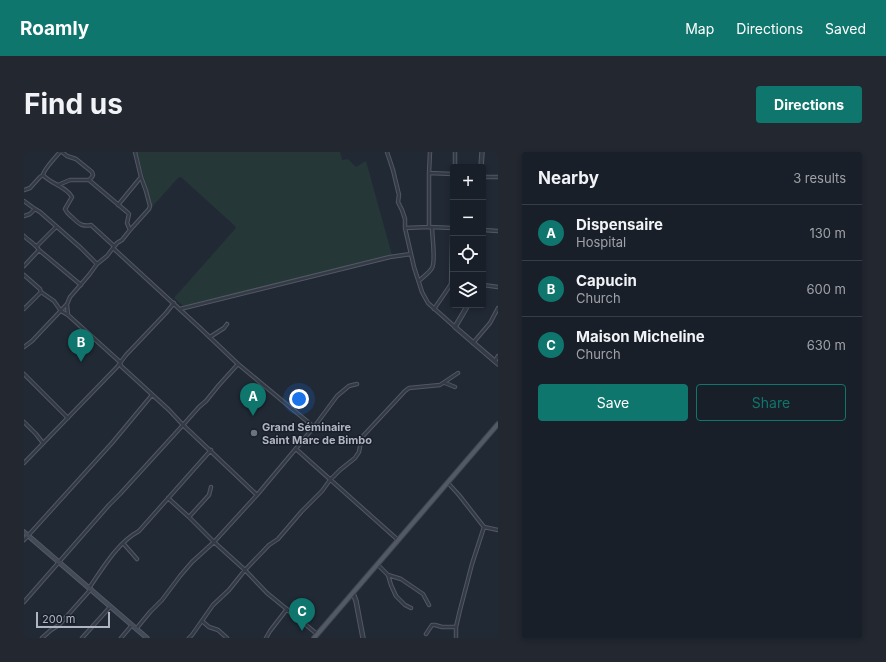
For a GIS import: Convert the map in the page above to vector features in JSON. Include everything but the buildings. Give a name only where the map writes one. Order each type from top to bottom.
[{"type":"main road","points":[[315,636],[498,424]]},
{"type":"main road","points":[[24,532],[147,638]]},
{"type":"street","points":[[24,190],[30,188],[43,175],[49,167],[50,162],[61,152],[76,159],[92,172],[93,175],[89,180]]},
{"type":"street","points":[[24,347],[32,341],[61,311],[67,304],[70,297],[97,264],[107,256],[117,243],[122,240],[149,209],[150,206],[140,177],[135,152]]},
{"type":"street","points":[[387,152],[399,196],[398,202],[405,219],[405,228],[414,267],[425,298],[434,309],[496,363],[498,356]]},
{"type":"street","points":[[419,281],[433,267],[434,262],[430,227],[430,152]]},
{"type":"street","points":[[454,164],[455,152]]},
{"type":"street","points":[[481,164],[482,152]]},
{"type":"street","points":[[429,173],[450,174]]},
{"type":"street","points":[[43,175],[71,195],[72,197],[65,209],[68,214],[80,224],[86,226],[91,225],[238,364],[314,427]]},
{"type":"street","points":[[118,205],[140,177]]},
{"type":"street","points":[[486,177],[498,177]]},
{"type":"street","points":[[58,186],[70,180],[89,180],[128,214],[127,222],[130,230]]},
{"type":"street","points":[[24,201],[40,212],[97,264]]},
{"type":"street","points":[[24,216],[30,214],[35,209]]},
{"type":"street","points":[[36,246],[56,227]]},
{"type":"street","points":[[405,228],[450,228]]},
{"type":"street","points":[[486,230],[498,231]]},
{"type":"street","points":[[24,236],[81,285]]},
{"type":"street","points":[[434,309],[451,284],[452,236]]},
{"type":"street","points":[[24,266],[39,250]]},
{"type":"street","points":[[179,309],[411,254]]},
{"type":"street","points":[[386,257],[390,258]]},
{"type":"street","points":[[24,275],[40,289],[41,292],[54,301],[61,311],[68,315],[120,362],[121,366],[257,494]]},
{"type":"street","points":[[486,285],[498,287]]},
{"type":"street","points":[[24,309],[41,292]]},
{"type":"street","points":[[24,463],[117,367],[126,355],[174,303]]},
{"type":"street","points":[[67,304],[68,315]]},
{"type":"street","points":[[455,327],[466,308]]},
{"type":"street","points":[[473,343],[490,323],[498,308]]},
{"type":"street","points":[[210,337],[224,328],[227,324]]},
{"type":"street","points":[[24,602],[58,561],[238,364]]},
{"type":"street","points":[[190,638],[213,605],[229,590],[245,570],[269,545],[278,539],[302,511],[322,491],[330,480],[355,458],[359,452],[363,436],[405,391],[409,388],[436,386],[445,383],[458,373]]},
{"type":"street","points":[[24,374],[68,418]]},
{"type":"street","points":[[445,383],[455,387]]},
{"type":"street","points":[[136,629],[162,600],[192,562],[214,542],[296,449],[337,396],[349,386],[357,384]]},
{"type":"street","points":[[24,540],[152,395]]},
{"type":"street","points":[[24,422],[43,443]]},
{"type":"street","points":[[296,449],[398,540]]},
{"type":"street","points":[[42,638],[59,625],[90,589],[110,559],[123,543],[139,531],[211,450]]},
{"type":"street","points":[[448,483],[459,494],[484,527],[498,530]]},
{"type":"street","points":[[189,517],[209,494],[211,488]]},
{"type":"street","points":[[168,498],[245,570],[267,593],[287,609],[315,636]]},
{"type":"street","points":[[456,638],[456,627],[472,564],[484,527]]},
{"type":"street","points":[[123,543],[137,559]]},
{"type":"street","points":[[377,564],[388,575],[401,579],[423,594],[429,605]]},
{"type":"street","points":[[388,575],[396,596],[410,608]]},
{"type":"street","points":[[352,593],[356,601],[363,638]]},
{"type":"street","points":[[82,638],[110,607]]},
{"type":"street","points":[[266,638],[287,609]]},
{"type":"street","points":[[202,621],[209,627],[220,631],[227,638]]},
{"type":"street","points":[[426,634],[432,625],[435,624],[442,627],[456,627]]},
{"type":"street","points":[[121,638],[132,625]]},
{"type":"shaded area","points":[[137,152],[340,152],[342,160],[348,159],[356,167],[366,161],[392,255],[183,306],[174,298],[236,228],[181,177],[178,178],[152,207]]},
{"type":"place","name":"Capucin","points":[[81,362]]},
{"type":"place","name":"Dispensaire","points":[[253,416]]},
{"type":"place","name":"Grand Séminaire Saint Marc de Bimbo","points":[[254,433]]},
{"type":"place","name":"Maison Micheline","points":[[302,631]]}]
